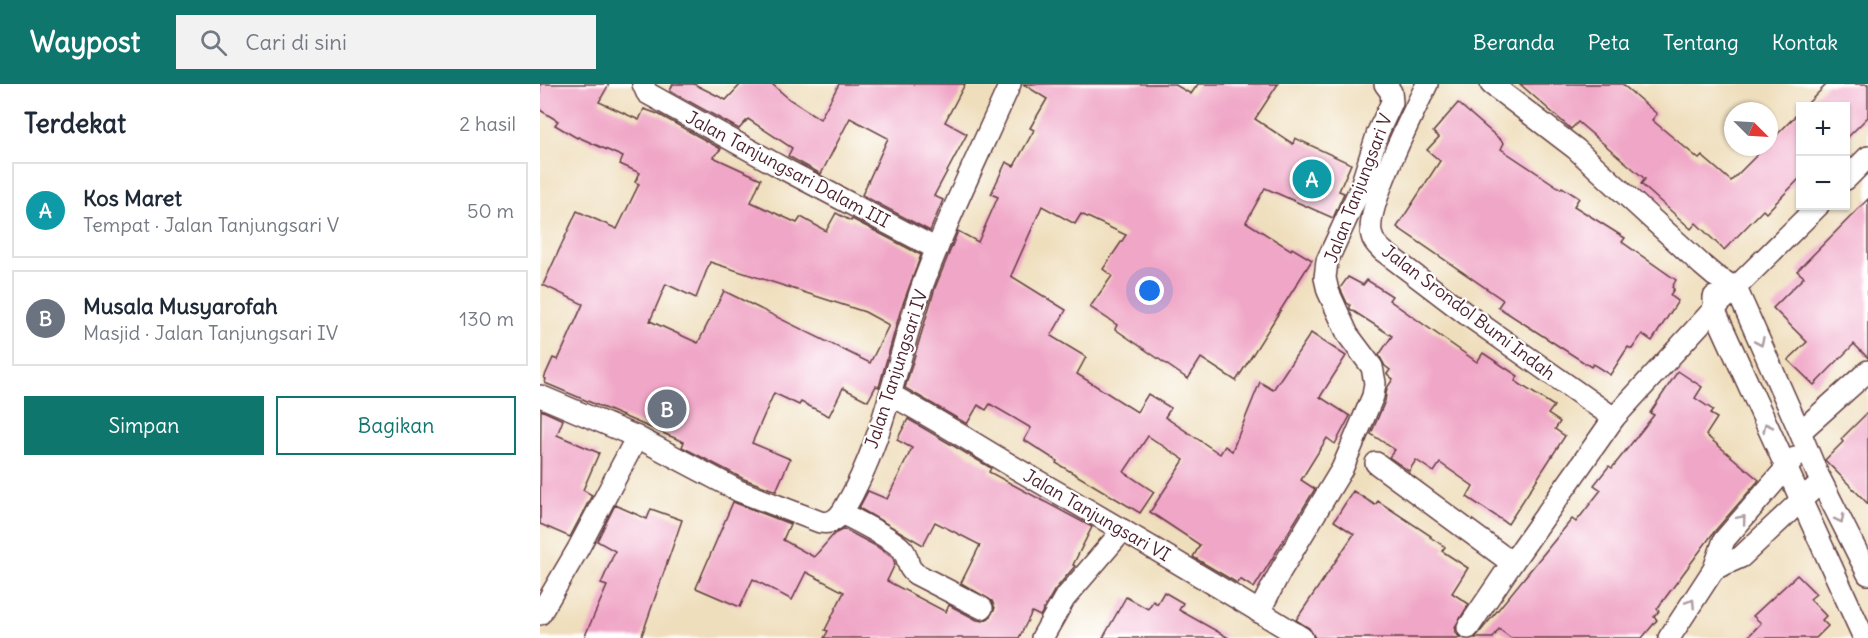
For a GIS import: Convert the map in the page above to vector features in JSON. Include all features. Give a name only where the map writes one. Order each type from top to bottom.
[{"type":"street","name":"Jalan Tanjungsari Dalam III","points":[[643,84],[647,93],[786,170],[938,249]]},
{"type":"street","name":"Jalan Tanjungsari IV","points":[[842,513],[860,476],[891,395],[923,284],[1011,84]]},
{"type":"street","name":"Jalan Tanjungsari V","points":[[1259,612],[1281,570],[1342,469],[1373,396],[1375,383],[1372,368],[1348,335],[1328,291],[1325,278],[1328,261],[1360,189],[1378,132],[1392,102],[1391,92],[1385,84]]},
{"type":"street","name":"Jalan Srondol Bumi Indah","points":[[1427,84],[1389,166],[1370,225],[1372,238],[1383,251],[1466,314],[1614,418]]},
{"type":"street","points":[[1491,84],[1576,149],[1715,276],[1736,288],[1821,481],[1868,574]]},
{"type":"street","points":[[1850,174],[1868,157]]},
{"type":"street","points":[[1468,628],[1614,418],[1714,309],[1814,210]]},
{"type":"street","points":[[1715,276],[1714,309],[1864,638]]},
{"type":"street","points":[[1669,638],[1714,569],[1724,540],[1787,466],[1803,440],[1868,371]]},
{"type":"street","name":"Jalan Tanjungsari VI","points":[[891,395],[943,423],[1123,530],[1259,612],[1292,635]]},
{"type":"street","points":[[540,396],[637,437],[739,491],[820,522],[826,523],[834,520],[842,513],[903,550],[910,570],[982,608]]},
{"type":"street","points":[[540,614],[578,549],[637,437]]},
{"type":"street","points":[[1376,463],[1512,562]]},
{"type":"street","points":[[1714,569],[1741,557],[1821,481]]},
{"type":"street","points":[[1042,638],[1064,599],[1123,530]]},
{"type":"building","points":[[540,84],[609,84],[599,102],[639,120],[644,109],[658,114],[721,149],[713,157],[761,179],[751,202],[797,223],[801,217],[826,231],[836,213],[921,255],[901,309],[879,387],[876,386],[868,401],[843,388],[829,416],[801,402],[799,405],[774,393],[752,443],[790,459],[776,491],[744,479],[682,447],[684,442],[545,383],[544,378],[553,358],[558,360],[583,304],[543,285],[577,211],[617,229],[639,184],[635,182],[640,173],[620,164],[623,157],[577,138],[555,125],[558,121],[540,110]],"holes":[[[710,262],[865,312],[889,325],[870,363],[724,291],[698,343],[650,321],[666,284],[696,298]]]},
{"type":"building","points":[[673,84],[694,84],[726,100],[741,84],[772,84],[789,99],[820,119],[839,84],[965,84],[945,122],[967,134],[934,196],[943,200],[930,231],[862,195],[888,138],[850,118],[821,174],[788,156],[792,148],[748,119],[739,129],[670,91]]},
{"type":"building","points":[[1023,84],[1174,84],[1191,94],[1198,84],[1278,84],[1255,119],[1293,144],[1295,138],[1351,164],[1339,191],[1344,193],[1333,218],[1265,188],[1246,222],[1291,250],[1292,248],[1312,260],[1236,381],[1201,358],[1188,379],[1115,329],[1117,325],[1090,307],[1112,276],[1103,269],[1126,235],[1081,214],[1075,224],[1042,206],[1011,276],[1066,310],[1051,336],[1086,357],[1077,374],[1137,412],[1148,394],[1171,408],[1165,417],[1220,454],[1225,446],[1232,451],[1260,382],[1273,390],[1311,333],[1346,356],[1320,397],[1350,416],[1335,444],[1327,438],[1301,480],[1315,489],[1254,588],[1240,579],[1237,583],[1193,557],[1200,545],[1150,512],[1184,460],[1148,436],[1124,472],[1154,492],[1140,513],[1056,463],[1057,461],[1024,440],[1031,428],[990,404],[986,410],[978,405],[967,424],[905,388],[935,288],[958,231],[978,242],[998,197],[991,194],[1006,162],[1014,166],[1034,130],[1030,128],[1047,99]]},
{"type":"building","points":[[1520,84],[1622,84],[1657,114],[1652,120],[1699,159],[1702,156],[1731,181],[1756,156],[1778,156],[1778,134],[1796,115],[1796,182],[1766,213],[1763,210],[1724,250],[1696,223],[1691,229],[1641,184],[1645,179],[1578,122],[1571,129]]},
{"type":"building","points":[[1827,84],[1868,84],[1868,117],[1850,135],[1850,102],[1809,102]]},
{"type":"building","points":[[1458,103],[1504,143],[1501,149],[1561,189],[1562,187],[1579,198],[1574,206],[1625,238],[1622,242],[1676,280],[1670,295],[1678,301],[1652,341],[1642,334],[1632,349],[1628,347],[1610,375],[1593,364],[1591,367],[1498,307],[1503,300],[1397,227],[1440,161],[1427,150],[1439,137],[1433,132]]},
{"type":"building","points":[[1868,199],[1868,358],[1854,344],[1814,385],[1788,360],[1807,342],[1773,308],[1804,277],[1797,271]]},
{"type":"building","points":[[1348,277],[1363,285],[1367,280],[1392,296],[1389,300],[1477,362],[1483,353],[1518,376],[1515,381],[1554,406],[1548,414],[1560,422],[1555,429],[1565,436],[1508,524],[1467,497],[1473,486],[1440,463],[1434,472],[1416,460],[1409,471],[1389,457],[1395,450],[1371,434],[1385,401],[1387,388],[1393,379],[1387,374],[1390,370],[1379,355],[1392,336],[1350,309],[1340,288]]},
{"type":"building","points":[[1678,371],[1702,387],[1695,398],[1713,410],[1710,414],[1717,418],[1706,435],[1759,480],[1714,532],[1657,609],[1659,611],[1654,617],[1657,620],[1642,638],[1511,638],[1499,629],[1493,638],[1475,638],[1572,519],[1576,522],[1601,490],[1594,485],[1609,466],[1612,468],[1654,415],[1650,413]]},
{"type":"building","points":[[541,410],[563,420],[557,435],[599,453],[583,490],[592,495],[570,537],[540,524]]},
{"type":"building","points":[[1868,412],[1868,504],[1825,460],[1843,442],[1841,439]]},
{"type":"building","points":[[908,419],[991,468],[989,472],[1092,527],[1073,565],[1075,566],[1054,591],[1040,616],[1032,612],[1019,638],[824,638],[828,631],[825,630],[844,592],[806,572],[792,600],[753,579],[740,607],[696,588],[733,502],[790,524],[783,540],[814,557],[834,534],[844,529],[893,558],[895,564],[887,581],[946,612],[949,605],[977,620],[983,621],[989,618],[995,608],[992,601],[961,583],[980,545],[935,522],[923,545],[859,508],[868,491],[887,499],[912,448],[897,440]]},
{"type":"building","points":[[1353,491],[1375,505],[1378,501],[1431,536],[1445,547],[1442,551],[1468,568],[1452,593],[1469,604],[1455,627],[1460,638],[1315,638],[1309,628],[1296,620],[1354,534],[1334,521]]},
{"type":"building","points":[[615,505],[647,519],[651,509],[682,520],[641,638],[584,638],[607,586],[601,584],[615,551],[597,541]]},
{"type":"building","points":[[1797,575],[1816,594],[1810,599],[1826,616],[1822,620],[1828,626],[1816,638],[1747,638],[1761,623],[1753,616]]},
{"type":"building","points":[[1164,592],[1183,603],[1179,610],[1229,638],[1103,638],[1126,597],[1148,609],[1153,601],[1157,604]]},
{"type":"place","name":"Kos Maret","points":[[1312,179]]},
{"type":"place","name":"Musala Musyarofah","points":[[667,409]]}]
